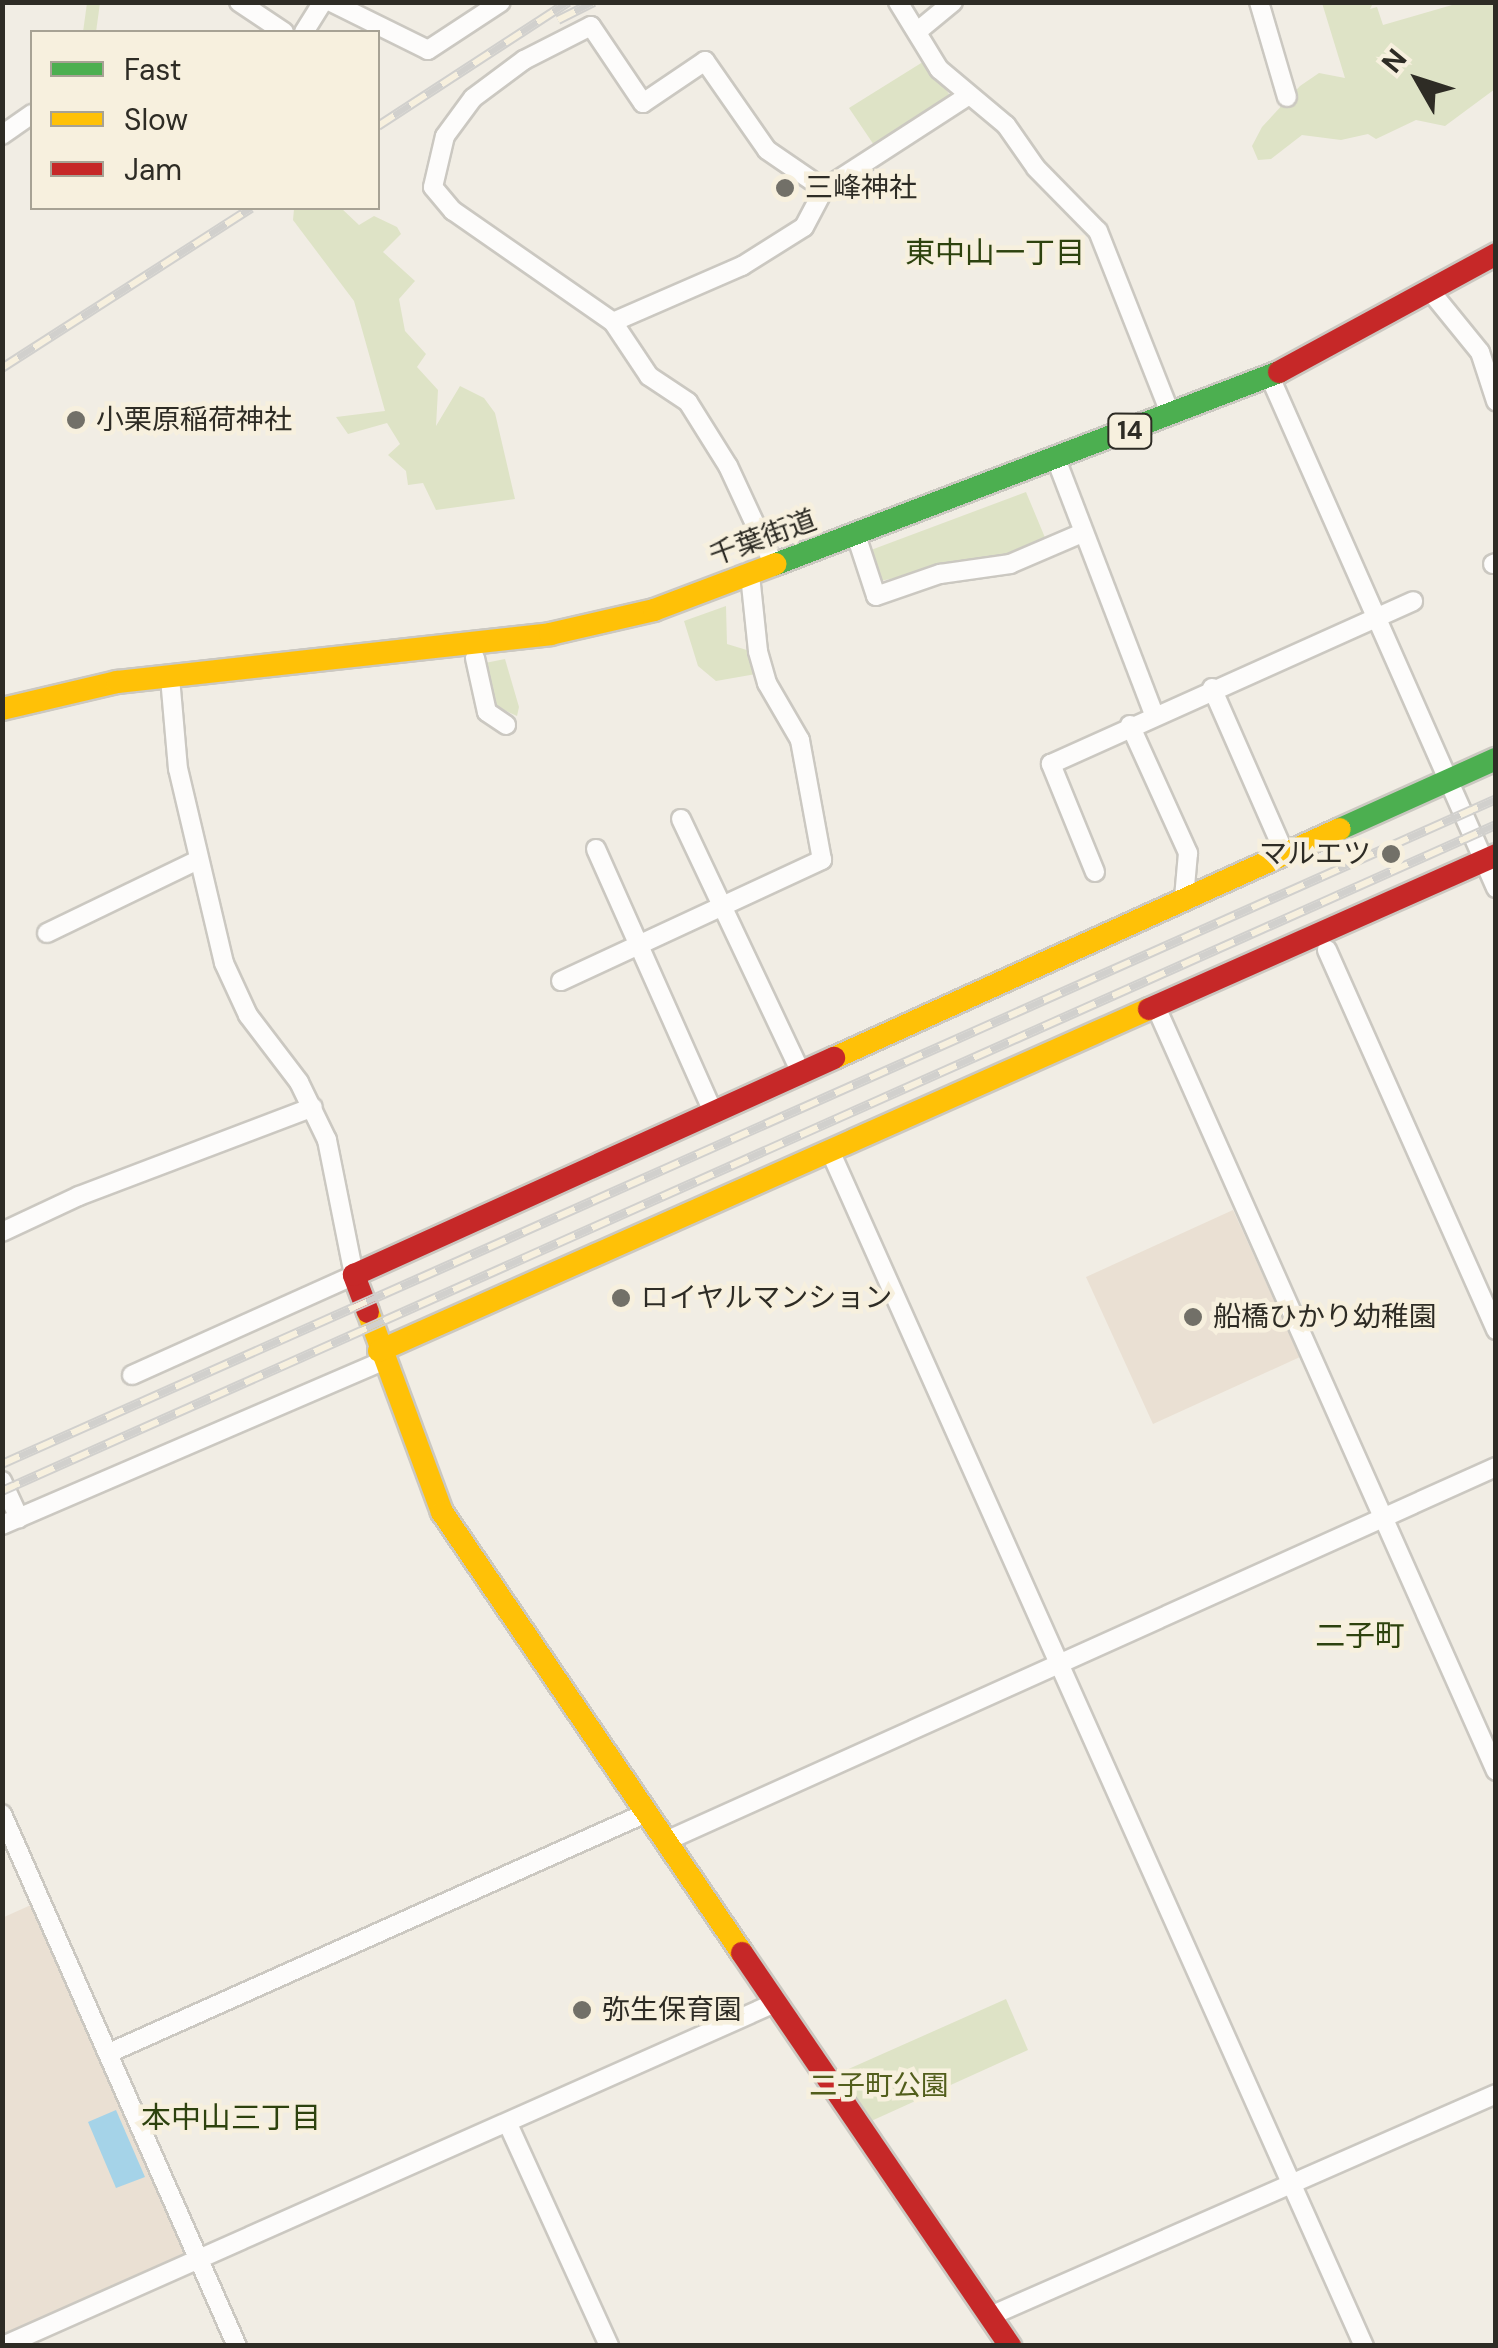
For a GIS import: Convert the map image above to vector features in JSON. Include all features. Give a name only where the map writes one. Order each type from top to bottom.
[{"type":"main road","name":"千葉街道","points":[[2,709],[70,689],[550,634],[654,610],[1270,377],[1496,254]]},
{"type":"main road","points":[[1010,2346],[442,1512],[380,1356],[354,1275],[799,1069],[1496,758]]},
{"type":"main road","points":[[380,1356],[1490,857]]},
{"type":"street","points":[[239,2],[281,30]]},
{"type":"street","points":[[306,30],[327,2],[428,50],[501,2]]},
{"type":"street","points":[[898,2],[919,30],[939,69],[966,97],[1006,125],[1109,247],[1171,415]]},
{"type":"street","points":[[919,30],[952,2]]},
{"type":"street","points":[[1260,2],[1286,97]]},
{"type":"street","points":[[774,566],[728,466],[688,402],[649,376],[613,322],[453,211],[433,187],[445,136],[473,98],[524,60],[591,26],[643,103],[705,60],[767,150],[824,189]]},
{"type":"street","points":[[613,322],[742,266],[804,228],[824,189],[966,97]]},
{"type":"street","points":[[2,135],[30,115]]},
{"type":"street","points":[[1432,292],[1480,352],[1496,402]]},
{"type":"street","points":[[1270,377],[1448,780],[1490,857],[1496,888]]},
{"type":"street","points":[[1056,459],[1154,714]]},
{"type":"street","points":[[856,536],[876,596],[940,574],[1010,564],[1082,533]]},
{"type":"street","points":[[561,982],[822,860],[800,740],[766,683],[758,652],[750,575]]},
{"type":"street","points":[[1095,872],[1051,764],[1154,714],[1413,600]]},
{"type":"street","points":[[475,658],[487,712],[506,725]]},
{"type":"street","points":[[132,1375],[354,1275],[327,1140],[313,1107],[232,983],[196,861],[178,769],[170,677]]},
{"type":"street","points":[[1212,688],[1284,852]]},
{"type":"street","points":[[1130,725],[1188,853],[1184,898]]},
{"type":"street","points":[[680,819],[799,1069]]},
{"type":"street","points":[[596,849],[712,1109]]},
{"type":"street","points":[[47,934],[196,861]]},
{"type":"street","points":[[1327,950],[1496,1330]]},
{"type":"street","points":[[1156,1008],[1496,1771]]},
{"type":"street","points":[[2,1232],[78,1196],[313,1107]]},
{"type":"street","points":[[832,1153],[1362,2341],[1340,2346]]},
{"type":"street","points":[[2,1481],[10,1522],[380,1356]]},
{"type":"street","points":[[666,1841],[1496,1468]]},
{"type":"street","points":[[2,1814],[238,2346]]},
{"type":"street","points":[[109,2053],[646,1814]]},
{"type":"street","points":[[3,2346],[775,2004]]},
{"type":"street","points":[[988,2318],[1496,2094]]},
{"type":"street","points":[[508,2124],[609,2346]]},
{"type":"shaded area","name":"船橋ひかり幼稚園","points":[[1233,1210],[1300,1357],[1153,1424],[1086,1277]]},
{"type":"shaded area","points":[[33,1904],[189,2258],[2,2339],[2,1918]]},
{"type":"green space","points":[[87,3],[100,3],[96,30],[83,30]]},
{"type":"green space","points":[[1322,3],[1373,3],[1370,9],[1377,7],[1383,25],[1459,3],[1495,3],[1495,89],[1445,126],[1416,120],[1376,139],[1368,134],[1341,140],[1302,135],[1271,159],[1258,160],[1252,146],[1262,127],[1300,86],[1319,73],[1345,78]]},
{"type":"green space","points":[[926,60],[953,100],[878,151],[849,108]]},
{"type":"green space","points":[[294,210],[343,210],[359,225],[374,216],[397,227],[401,234],[383,252],[415,281],[399,299],[405,331],[426,354],[417,367],[438,390],[436,426],[460,386],[484,398],[495,413],[515,499],[436,510],[423,483],[408,485],[406,471],[388,455],[400,444],[387,423],[348,434],[336,417],[385,411],[354,301],[293,220]]},
{"type":"green space","points":[[1026,492],[1046,540],[1007,556],[880,581],[871,550]]},
{"type":"green space","points":[[726,606],[727,644],[750,651],[756,674],[716,681],[698,666],[684,621]]},
{"type":"green space","points":[[505,659],[519,707],[517,716],[495,706],[485,663]]},
{"type":"green space","name":"二子町公園","points":[[1006,1999],[1028,2050],[869,2122],[835,2075]]},
{"type":"water","points":[[116,2110],[145,2177],[116,2188],[88,2122]]},
{"type":"railway","points":[[380,125],[568,2]]},
{"type":"railway","points":[[558,20],[594,2]]},
{"type":"railway","points":[[2,368],[248,210]]},
{"type":"railway","points":[[2,1464],[1496,799]]},
{"type":"railway","points":[[2,1491],[1496,825]]},
{"type":"traffic: fast","points":[[776,564],[1279,372]]},
{"type":"traffic: fast","points":[[1340,829],[1496,759]]},
{"type":"traffic: slow","points":[[2,709],[117,682],[550,634],[654,610],[776,564]]},
{"type":"traffic: slow","points":[[834,1058],[1340,829]]},
{"type":"traffic: slow","points":[[379,1351],[1149,1009]]},
{"type":"traffic: slow","points":[[368,1312],[442,1512],[742,1953]]},
{"type":"traffic: jam","points":[[1279,372],[1496,254]]},
{"type":"traffic: jam","points":[[1149,1009],[1496,855]]},
{"type":"traffic: jam","points":[[368,1312],[354,1275],[834,1058]]},
{"type":"traffic: jam","points":[[742,1953],[1010,2346]]},
{"type":"place","name":"三峰神社","points":[[785,188]]},
{"type":"place","name":"小栗原稲荷神社","points":[[76,420]]},
{"type":"place","name":"マルエツ","points":[[1391,854]]},
{"type":"place","name":"ロイヤルマンション","points":[[621,1298]]},
{"type":"place","name":"船橋ひかり幼稚園","points":[[1193,1317]]},
{"type":"place","name":"弥生保育園","points":[[582,2010]]},
{"type":"district","name":"東中山一丁目","points":[[995,253]]},
{"type":"district","name":"二子町","points":[[1360,1636]]},
{"type":"district","name":"本中山三丁目","points":[[231,2118]]}]
